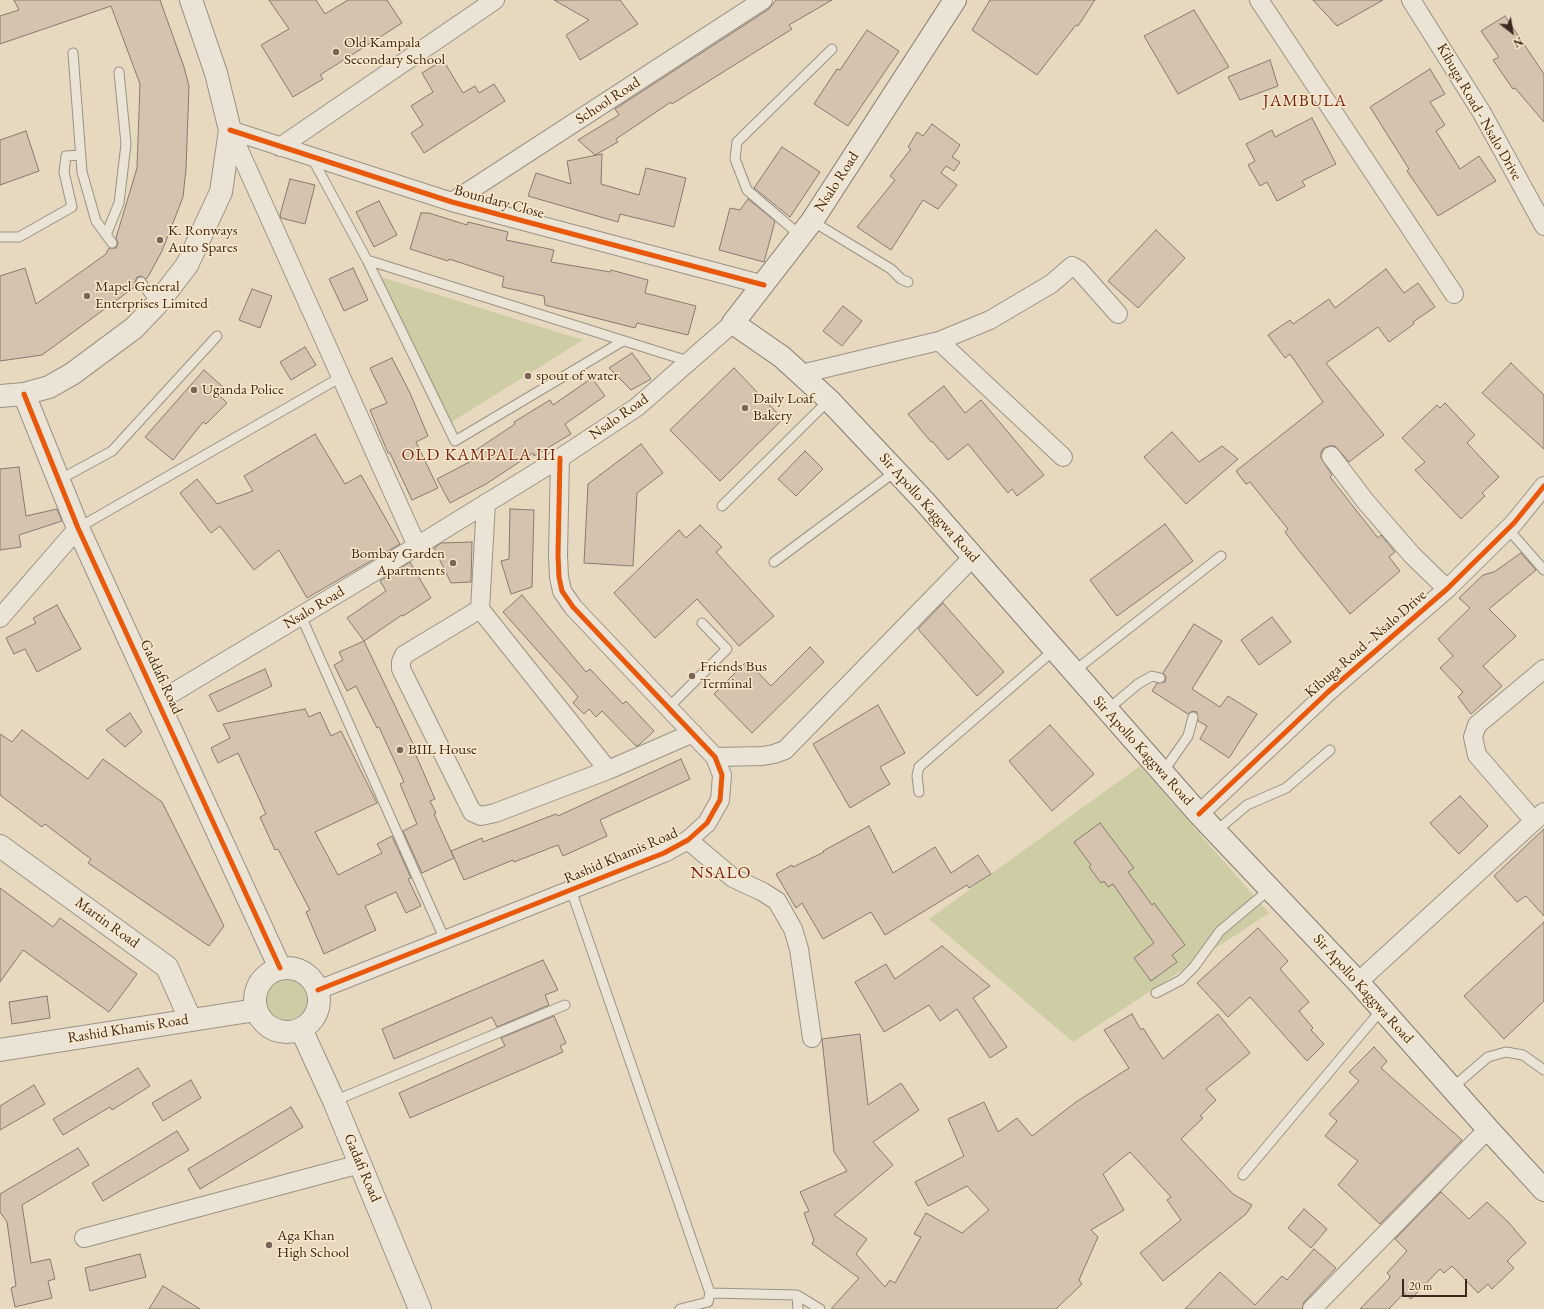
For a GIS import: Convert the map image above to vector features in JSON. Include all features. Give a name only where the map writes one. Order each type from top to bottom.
[{"type":"street","points":[[191,0],[216,73],[230,130],[417,546]]},
{"type":"street","points":[[280,147],[494,0]]},
{"type":"street","name":"School Road","points":[[452,202],[763,0]]},
{"type":"street","name":"Nsalo Road","points":[[159,701],[417,546],[560,458],[637,407],[732,323],[764,285],[806,228],[955,0]]},
{"type":"street","points":[[1259,0],[1454,294]]},
{"type":"street","name":"Kibuga Road - Nsalo Drive","points":[[1411,0],[1482,113],[1544,226]]},
{"type":"street","points":[[0,396],[24,394],[49,386],[72,374],[134,328],[157,304],[187,265],[221,192],[230,130]]},
{"type":"street","name":"Boundary Close","points":[[230,130],[452,202],[764,285]]},
{"type":"street","points":[[801,374],[939,341],[990,320],[1051,284],[1072,266],[1079,270],[1118,314]]},
{"type":"street","name":"Sir Apollo Kaggwa Road","points":[[732,323],[782,357],[801,374],[829,400],[896,471],[1198,814],[1358,982],[1544,1190]]},
{"type":"street","points":[[939,341],[1063,457]]},
{"type":"street","name":"Gaddafi Road","points":[[24,394],[78,528],[159,701],[280,968]]},
{"type":"street","points":[[1331,456],[1412,555],[1447,589]]},
{"type":"street","name":"Rashid Khamis Road","points":[[318,990],[664,853],[688,840],[707,823],[720,800],[722,775],[715,757],[573,607],[562,591],[559,578],[558,555],[560,458]]},
{"type":"street","name":"Kibuga Road - Nsalo Drive","points":[[1198,814],[1328,692],[1447,589],[1508,529],[1544,486]]},
{"type":"street","points":[[486,503],[480,609],[608,770]]},
{"type":"street","points":[[0,618],[78,528]]},
{"type":"street","points":[[715,757],[763,756],[785,750],[973,557]]},
{"type":"street","points":[[480,609],[404,655],[401,662],[402,669],[472,812],[481,816],[495,813],[608,770],[693,733]]},
{"type":"street","points":[[1358,982],[1539,816],[1477,755],[1473,737],[1477,725],[1544,668]]},
{"type":"street","points":[[688,840],[733,878],[777,901],[793,929],[799,949],[812,1038]]},
{"type":"street","name":"Martin Road","points":[[0,846],[167,966],[190,1019]]},
{"type":"street","points":[[280,968],[288,968],[303,972],[314,983],[318,990],[319,999],[315,1016],[309,1024],[294,1032],[278,1031],[264,1023],[256,1010],[254,996],[259,984],[268,974],[280,968]]},
{"type":"street","name":"Rashid Khamis Road","points":[[0,1050],[190,1019],[256,1010]]},
{"type":"street","name":"Gadafi Road","points":[[301,1029],[334,1101],[420,1309]]},
{"type":"street","points":[[1312,1309],[1488,1129]]},
{"type":"street","points":[[84,1238],[360,1164]]},
{"type":"lane","points":[[832,49],[737,142],[735,159],[748,190],[806,228],[890,270],[901,279],[908,282]]},
{"type":"lane","points":[[73,53],[82,172],[96,221],[112,243]]},
{"type":"lane","points":[[106,235],[119,203],[126,144],[119,72]]},
{"type":"lane","points":[[0,237],[19,237],[72,208],[64,172],[66,156],[81,155]]},
{"type":"lane","points":[[312,156],[367,260],[455,441],[622,341]]},
{"type":"lane","points":[[367,260],[688,361]]},
{"type":"lane","points":[[141,282],[157,304]]},
{"type":"lane","points":[[59,480],[112,451],[217,336]]},
{"type":"lane","points":[[78,528],[341,377]]},
{"type":"lane","points":[[722,506],[829,400]]},
{"type":"lane","points":[[774,562],[896,471]]},
{"type":"lane","points":[[1508,529],[1544,570]]},
{"type":"lane","points":[[1073,672],[1221,556]]},
{"type":"lane","points":[[301,616],[445,940]]},
{"type":"lane","points":[[669,708],[727,649],[702,623]]},
{"type":"lane","points":[[919,792],[917,776],[919,767],[1054,650]]},
{"type":"lane","points":[[1107,711],[1138,684],[1152,676],[1160,678]]},
{"type":"lane","points":[[1162,774],[1188,736],[1193,717]]},
{"type":"lane","points":[[1216,832],[1247,805],[1286,788],[1330,750]]},
{"type":"lane","points":[[1156,993],[1181,980],[1194,967],[1220,931],[1270,889]]},
{"type":"lane","points":[[571,890],[710,1293],[708,1302],[680,1309]]},
{"type":"lane","points":[[334,1101],[565,1005]]},
{"type":"lane","points":[[1242,1175],[1382,1009]]},
{"type":"lane","points":[[1452,1088],[1488,1057],[1506,1052],[1524,1055],[1544,1070]]},
{"type":"lane","points":[[710,1293],[798,1295],[820,1309]]},
{"type":"lane","points":[[798,1295],[798,1309]]},
{"type":"shaded area","points":[[378,276],[583,340],[450,423]]},
{"type":"shaded area","points":[[1140,766],[1269,913],[1073,1042],[929,919]]},
{"type":"shaded area","points":[[286,977],[298,981],[304,987],[308,999],[304,1011],[298,1017],[286,1021],[274,1017],[268,1011],[264,999],[268,987],[274,981]]},
{"type":"building","points":[[14,0],[160,0],[184,67],[189,86],[186,169],[183,197],[162,251],[148,277],[146,279],[141,276],[137,277],[135,282],[136,286],[42,355],[0,361],[0,276],[25,268],[36,304],[106,254],[109,248],[116,248],[118,243],[116,238],[137,168],[140,84],[111,6],[0,44],[0,16],[19,10]]},
{"type":"building","name":"Old Kampala Secondary School","points":[[269,0],[316,0],[325,14],[348,0],[387,0],[402,23],[320,75],[323,79],[293,97],[261,45],[289,29]]},
{"type":"building","points":[[554,0],[620,0],[638,24],[580,60],[566,35],[589,20]]},
{"type":"building","points":[[776,0],[832,0],[789,25],[792,29],[672,104],[671,102],[616,139],[618,142],[595,155],[578,140],[619,115],[615,109],[769,9]]},
{"type":"building","points":[[990,0],[1095,0],[1078,26],[1076,25],[1037,75],[972,30]]},
{"type":"building","points":[[1313,0],[1383,0],[1337,26]]},
{"type":"building","points":[[1194,10],[1229,67],[1178,94],[1144,36]]},
{"type":"building","points":[[1505,16],[1544,74],[1544,122],[1515,88],[1513,89],[1493,60],[1499,57],[1481,31]]},
{"type":"building","points":[[867,30],[899,51],[848,126],[814,104],[837,69],[840,70]]},
{"type":"building","points":[[443,60],[463,93],[475,86],[479,93],[494,84],[505,101],[424,153],[411,133],[423,125],[411,106],[433,92],[422,73]]},
{"type":"building","points":[[1270,60],[1278,86],[1240,100],[1228,77]]},
{"type":"building","points":[[1430,69],[1445,94],[1430,102],[1445,125],[1436,131],[1460,169],[1479,156],[1496,181],[1438,216],[1407,171],[1409,169],[1370,107]]},
{"type":"building","points":[[1312,118],[1336,164],[1302,181],[1305,186],[1277,201],[1267,182],[1260,186],[1248,165],[1255,161],[1246,144],[1272,130],[1275,137]]},
{"type":"building","points":[[932,124],[960,145],[952,157],[960,162],[954,171],[946,166],[941,173],[957,185],[938,209],[923,200],[891,250],[857,227],[895,180],[890,176],[911,149],[908,147],[917,132],[923,136]]},
{"type":"building","points":[[26,131],[39,171],[0,185],[0,140]]},
{"type":"building","points":[[782,147],[820,172],[790,217],[754,188]]},
{"type":"building","points":[[602,154],[601,184],[639,195],[646,168],[686,178],[674,227],[620,214],[618,222],[528,196],[536,173],[571,184],[567,161]]},
{"type":"building","points":[[290,179],[315,185],[305,224],[281,218],[280,215]]},
{"type":"building","points":[[748,199],[775,221],[764,262],[719,250],[730,208],[740,210]]},
{"type":"building","points":[[379,201],[397,235],[374,247],[356,212]]},
{"type":"building","points":[[421,213],[429,213],[467,225],[468,222],[508,232],[506,240],[554,250],[551,262],[610,272],[611,270],[648,280],[645,293],[696,306],[688,335],[637,323],[635,328],[545,305],[544,296],[502,287],[504,277],[449,259],[448,261],[410,249]]},
{"type":"building","points":[[1156,230],[1185,258],[1138,308],[1108,281]]},
{"type":"building","points":[[353,268],[368,300],[344,311],[329,279]]},
{"type":"building","points":[[1386,269],[1404,293],[1418,283],[1435,307],[1413,322],[1414,324],[1389,342],[1378,327],[1326,363],[1384,435],[1349,462],[1335,446],[1324,448],[1321,452],[1321,458],[1332,475],[1330,477],[1378,538],[1381,535],[1395,552],[1389,557],[1400,571],[1350,614],[1285,532],[1288,529],[1250,482],[1246,484],[1236,471],[1323,402],[1290,354],[1285,358],[1268,335],[1290,320],[1293,324],[1329,299],[1335,308]]},
{"type":"building","points":[[252,289],[272,296],[260,328],[239,320]]},
{"type":"building","points":[[843,306],[862,321],[842,346],[823,331]]},
{"type":"building","points":[[305,347],[316,365],[291,380],[280,362]]},
{"type":"building","points":[[632,353],[651,379],[631,390],[609,368]]},
{"type":"building","points":[[392,358],[410,393],[428,436],[416,442],[438,488],[412,500],[390,453],[388,453],[370,410],[387,403],[370,368]]},
{"type":"building","points":[[1511,363],[1544,395],[1544,449],[1482,393]]},
{"type":"building","points":[[734,368],[783,419],[720,481],[670,430]]},
{"type":"building","points":[[204,370],[223,387],[218,394],[227,403],[206,424],[203,422],[173,460],[145,437]]},
{"type":"building","points":[[592,378],[605,396],[565,424],[571,434],[534,456],[533,453],[486,484],[450,503],[437,479],[477,458],[473,452],[515,424],[514,422],[550,400],[553,405]]},
{"type":"building","points":[[944,386],[965,413],[981,400],[1044,475],[1017,496],[1012,489],[1008,493],[968,444],[948,460],[908,414]]},
{"type":"building","points":[[1445,403],[1475,435],[1467,443],[1499,477],[1482,493],[1485,496],[1461,519],[1415,470],[1425,462],[1402,438],[1437,405],[1440,408]]},
{"type":"building","points":[[1172,432],[1199,462],[1222,446],[1238,459],[1186,504],[1144,457]]},
{"type":"building","points":[[315,434],[345,484],[361,475],[400,544],[307,598],[279,550],[254,570],[220,526],[211,533],[180,493],[197,479],[217,504],[253,491],[244,476]]},
{"type":"building","points":[[641,444],[663,473],[637,493],[633,566],[584,563],[588,484]]},
{"type":"building","points":[[805,451],[823,469],[796,496],[778,479]]},
{"type":"building","points":[[19,467],[26,516],[57,509],[62,521],[19,535],[21,547],[0,550],[0,469]]},
{"type":"building","points":[[510,509],[534,510],[532,587],[511,594],[501,561],[509,559]]},
{"type":"building","points":[[1165,524],[1193,561],[1117,616],[1090,580]]},
{"type":"building","points":[[700,525],[722,547],[716,552],[774,616],[739,646],[697,599],[655,638],[614,593],[679,530],[686,538]]},
{"type":"building","name":"Bombay Garden Apartments","points":[[472,542],[471,582],[451,583],[434,548],[441,543]]},
{"type":"building","points":[[1521,553],[1536,570],[1489,609],[1516,636],[1483,666],[1502,686],[1471,714],[1458,697],[1463,692],[1440,668],[1453,656],[1438,639],[1470,608],[1459,598],[1483,575],[1494,572]]},
{"type":"building","points":[[410,562],[431,598],[403,616],[402,615],[364,641],[347,618],[386,591],[380,581]]},
{"type":"building","points":[[522,595],[586,672],[590,669],[623,704],[626,701],[654,731],[639,745],[636,746],[602,711],[596,717],[589,709],[584,714],[573,703],[578,697],[503,612]]},
{"type":"building","points":[[943,603],[1004,672],[977,696],[918,629]]},
{"type":"building","points":[[57,605],[81,649],[37,672],[25,649],[14,654],[6,638],[36,623],[33,618]]},
{"type":"building","points":[[1272,617],[1291,642],[1259,665],[1241,640]]},
{"type":"building","points":[[1194,624],[1222,641],[1192,689],[1220,707],[1228,696],[1257,714],[1229,758],[1200,739],[1207,726],[1198,721],[1197,712],[1192,711],[1188,714],[1152,691],[1157,683],[1165,682],[1166,677],[1163,673]]},
{"type":"building","points":[[364,641],[417,752],[415,753],[435,799],[430,801],[436,813],[434,814],[454,858],[422,873],[403,831],[417,824],[400,784],[404,782],[379,727],[377,728],[356,686],[347,691],[334,665],[343,660],[339,652]]},
{"type":"building","points":[[810,647],[824,662],[752,733],[714,694],[747,661],[771,686]]},
{"type":"building","points":[[265,669],[272,686],[218,712],[209,695]]},
{"type":"building","points":[[878,705],[905,753],[880,767],[890,784],[850,808],[813,744]]},
{"type":"building","points":[[305,709],[309,717],[320,712],[331,736],[341,731],[377,803],[315,832],[338,875],[382,853],[377,844],[392,836],[411,878],[408,879],[421,906],[406,913],[396,892],[365,906],[376,930],[324,954],[306,912],[310,910],[278,849],[275,850],[260,817],[266,814],[238,753],[218,763],[211,748],[230,738],[223,724]]},
{"type":"building","points":[[130,713],[142,732],[125,747],[106,730]]},
{"type":"building","points":[[1050,725],[1094,774],[1052,811],[1009,761]]},
{"type":"building","points":[[22,730],[88,779],[103,759],[162,802],[224,926],[209,946],[88,863],[91,859],[45,824],[42,827],[0,795],[0,734],[12,742]]},
{"type":"building","points":[[681,759],[690,779],[600,820],[607,836],[563,856],[558,845],[514,862],[513,860],[464,880],[451,851],[482,838],[483,842],[556,814],[558,816]]},
{"type":"building","points":[[1460,796],[1488,826],[1459,854],[1430,823]]},
{"type":"building","points":[[1100,823],[1134,868],[1128,872],[1152,905],[1154,903],[1185,945],[1172,955],[1177,962],[1151,981],[1134,958],[1154,943],[1113,884],[1108,887],[1104,881],[1101,883],[1089,867],[1091,865],[1074,842]]},
{"type":"building","points":[[869,826],[893,873],[935,847],[951,873],[978,855],[991,874],[969,888],[967,885],[885,935],[871,912],[823,939],[802,903],[796,908],[776,874],[792,865],[793,867],[824,852],[823,851]]},
{"type":"building","points":[[1544,829],[1544,916],[1526,896],[1517,902],[1494,876]]},
{"type":"building","points":[[0,888],[53,927],[60,918],[137,974],[109,1012],[23,950],[0,982]]},
{"type":"building","points":[[1544,922],[1544,1001],[1504,1039],[1464,996]]},
{"type":"building","points":[[1258,928],[1288,961],[1280,969],[1309,1002],[1299,1011],[1313,1028],[1311,1030],[1324,1044],[1307,1061],[1250,997],[1228,1017],[1197,983]]},
{"type":"building","points":[[942,946],[990,986],[973,998],[1007,1047],[990,1058],[957,1009],[940,1021],[929,1005],[884,1032],[855,982],[886,964],[895,979]]},
{"type":"building","points":[[543,960],[558,990],[545,995],[549,1005],[497,1027],[492,1017],[394,1059],[382,1029]]},
{"type":"building","points":[[47,996],[50,1018],[12,1024],[9,1002]]},
{"type":"building","points":[[1132,1014],[1141,1030],[1143,1028],[1163,1059],[1218,1014],[1250,1053],[1206,1089],[1216,1100],[1200,1116],[1203,1118],[1181,1139],[1233,1194],[1252,1205],[1246,1214],[1163,1281],[1140,1253],[1181,1220],[1167,1200],[1171,1197],[1130,1152],[1103,1174],[1124,1210],[1091,1230],[1098,1237],[1079,1280],[1082,1284],[1056,1309],[831,1309],[859,1278],[812,1244],[814,1240],[804,1213],[809,1211],[800,1192],[847,1171],[834,1152],[822,1039],[860,1034],[868,1105],[901,1083],[919,1110],[873,1142],[893,1165],[834,1215],[867,1239],[856,1254],[885,1287],[890,1280],[895,1283],[921,1237],[914,1234],[926,1213],[962,1233],[989,1210],[967,1186],[928,1206],[915,1182],[964,1156],[948,1119],[984,1102],[998,1132],[1017,1118],[1032,1136],[1076,1102],[1129,1068],[1104,1030]]},
{"type":"building","points":[[554,1016],[566,1043],[560,1046],[563,1052],[410,1118],[399,1093],[505,1046],[501,1038]]},
{"type":"building","points":[[1374,1047],[1387,1061],[1381,1068],[1462,1140],[1380,1224],[1338,1185],[1358,1161],[1325,1136],[1337,1121],[1329,1114],[1359,1081],[1349,1072]]},
{"type":"building","points":[[138,1068],[150,1086],[112,1110],[110,1107],[63,1135],[53,1119]]},
{"type":"building","points":[[191,1080],[201,1098],[163,1121],[152,1103]]},
{"type":"building","points":[[34,1085],[45,1104],[0,1130],[0,1106]]},
{"type":"building","points":[[291,1107],[303,1127],[200,1189],[188,1169]]},
{"type":"building","points":[[177,1131],[189,1150],[103,1201],[92,1183]]},
{"type":"building","points":[[78,1148],[89,1165],[22,1205],[31,1263],[50,1259],[55,1279],[48,1281],[52,1298],[15,1307],[11,1288],[16,1286],[7,1222],[0,1212],[0,1194]]},
{"type":"building","points":[[1441,1192],[1469,1219],[1487,1202],[1509,1223],[1526,1243],[1507,1261],[1514,1268],[1492,1289],[1488,1284],[1478,1293],[1452,1266],[1444,1273],[1440,1269],[1411,1299],[1404,1293],[1389,1309],[1360,1309],[1389,1279],[1390,1276],[1387,1273],[1407,1251],[1395,1239]]},
{"type":"building","points":[[1304,1209],[1327,1229],[1311,1248],[1288,1228]]},
{"type":"building","points":[[1314,1249],[1336,1268],[1304,1302],[1302,1309],[1185,1309],[1220,1272],[1255,1305],[1282,1276],[1287,1280]]},
{"type":"building","points":[[140,1254],[146,1277],[90,1291],[85,1268]]},
{"type":"building","points":[[163,1286],[200,1309],[149,1309]]},
{"type":"cycle path","points":[[230,130],[452,202],[764,285]]},
{"type":"cycle path","points":[[24,394],[78,528],[280,968]]},
{"type":"cycle path","points":[[318,990],[664,853],[688,840],[707,823],[720,800],[722,775],[715,757],[573,607],[562,591],[559,577],[558,555],[560,458]]},
{"type":"cycle path","points":[[1199,814],[1328,692],[1447,589],[1514,523],[1544,486]]},
{"type":"place","name":"Old Kampala Secondary School","points":[[336,52]]},
{"type":"place","name":"K. Ronways Auto Spares","points":[[160,240]]},
{"type":"place","name":"Mapel General Enterprises Limited","points":[[87,296]]},
{"type":"place","name":"spout of water","points":[[528,376]]},
{"type":"place","name":"Uganda Police","points":[[194,390]]},
{"type":"place","name":"Daily Loaf Bakery","points":[[745,408]]},
{"type":"place","name":"Bombay Garden Apartments","points":[[453,563]]},
{"type":"place","name":"Friends Bus Terminal","points":[[692,676]]},
{"type":"place","name":"BIIL House","points":[[400,750]]},
{"type":"place","name":"Aga Khan High School","points":[[269,1245]]},
{"type":"district","name":"JAMBULA","points":[[1305,101]]},
{"type":"district","name":"OLD KAMPALA III","points":[[479,455]]},
{"type":"district","name":"NSALO","points":[[721,873]]}]
